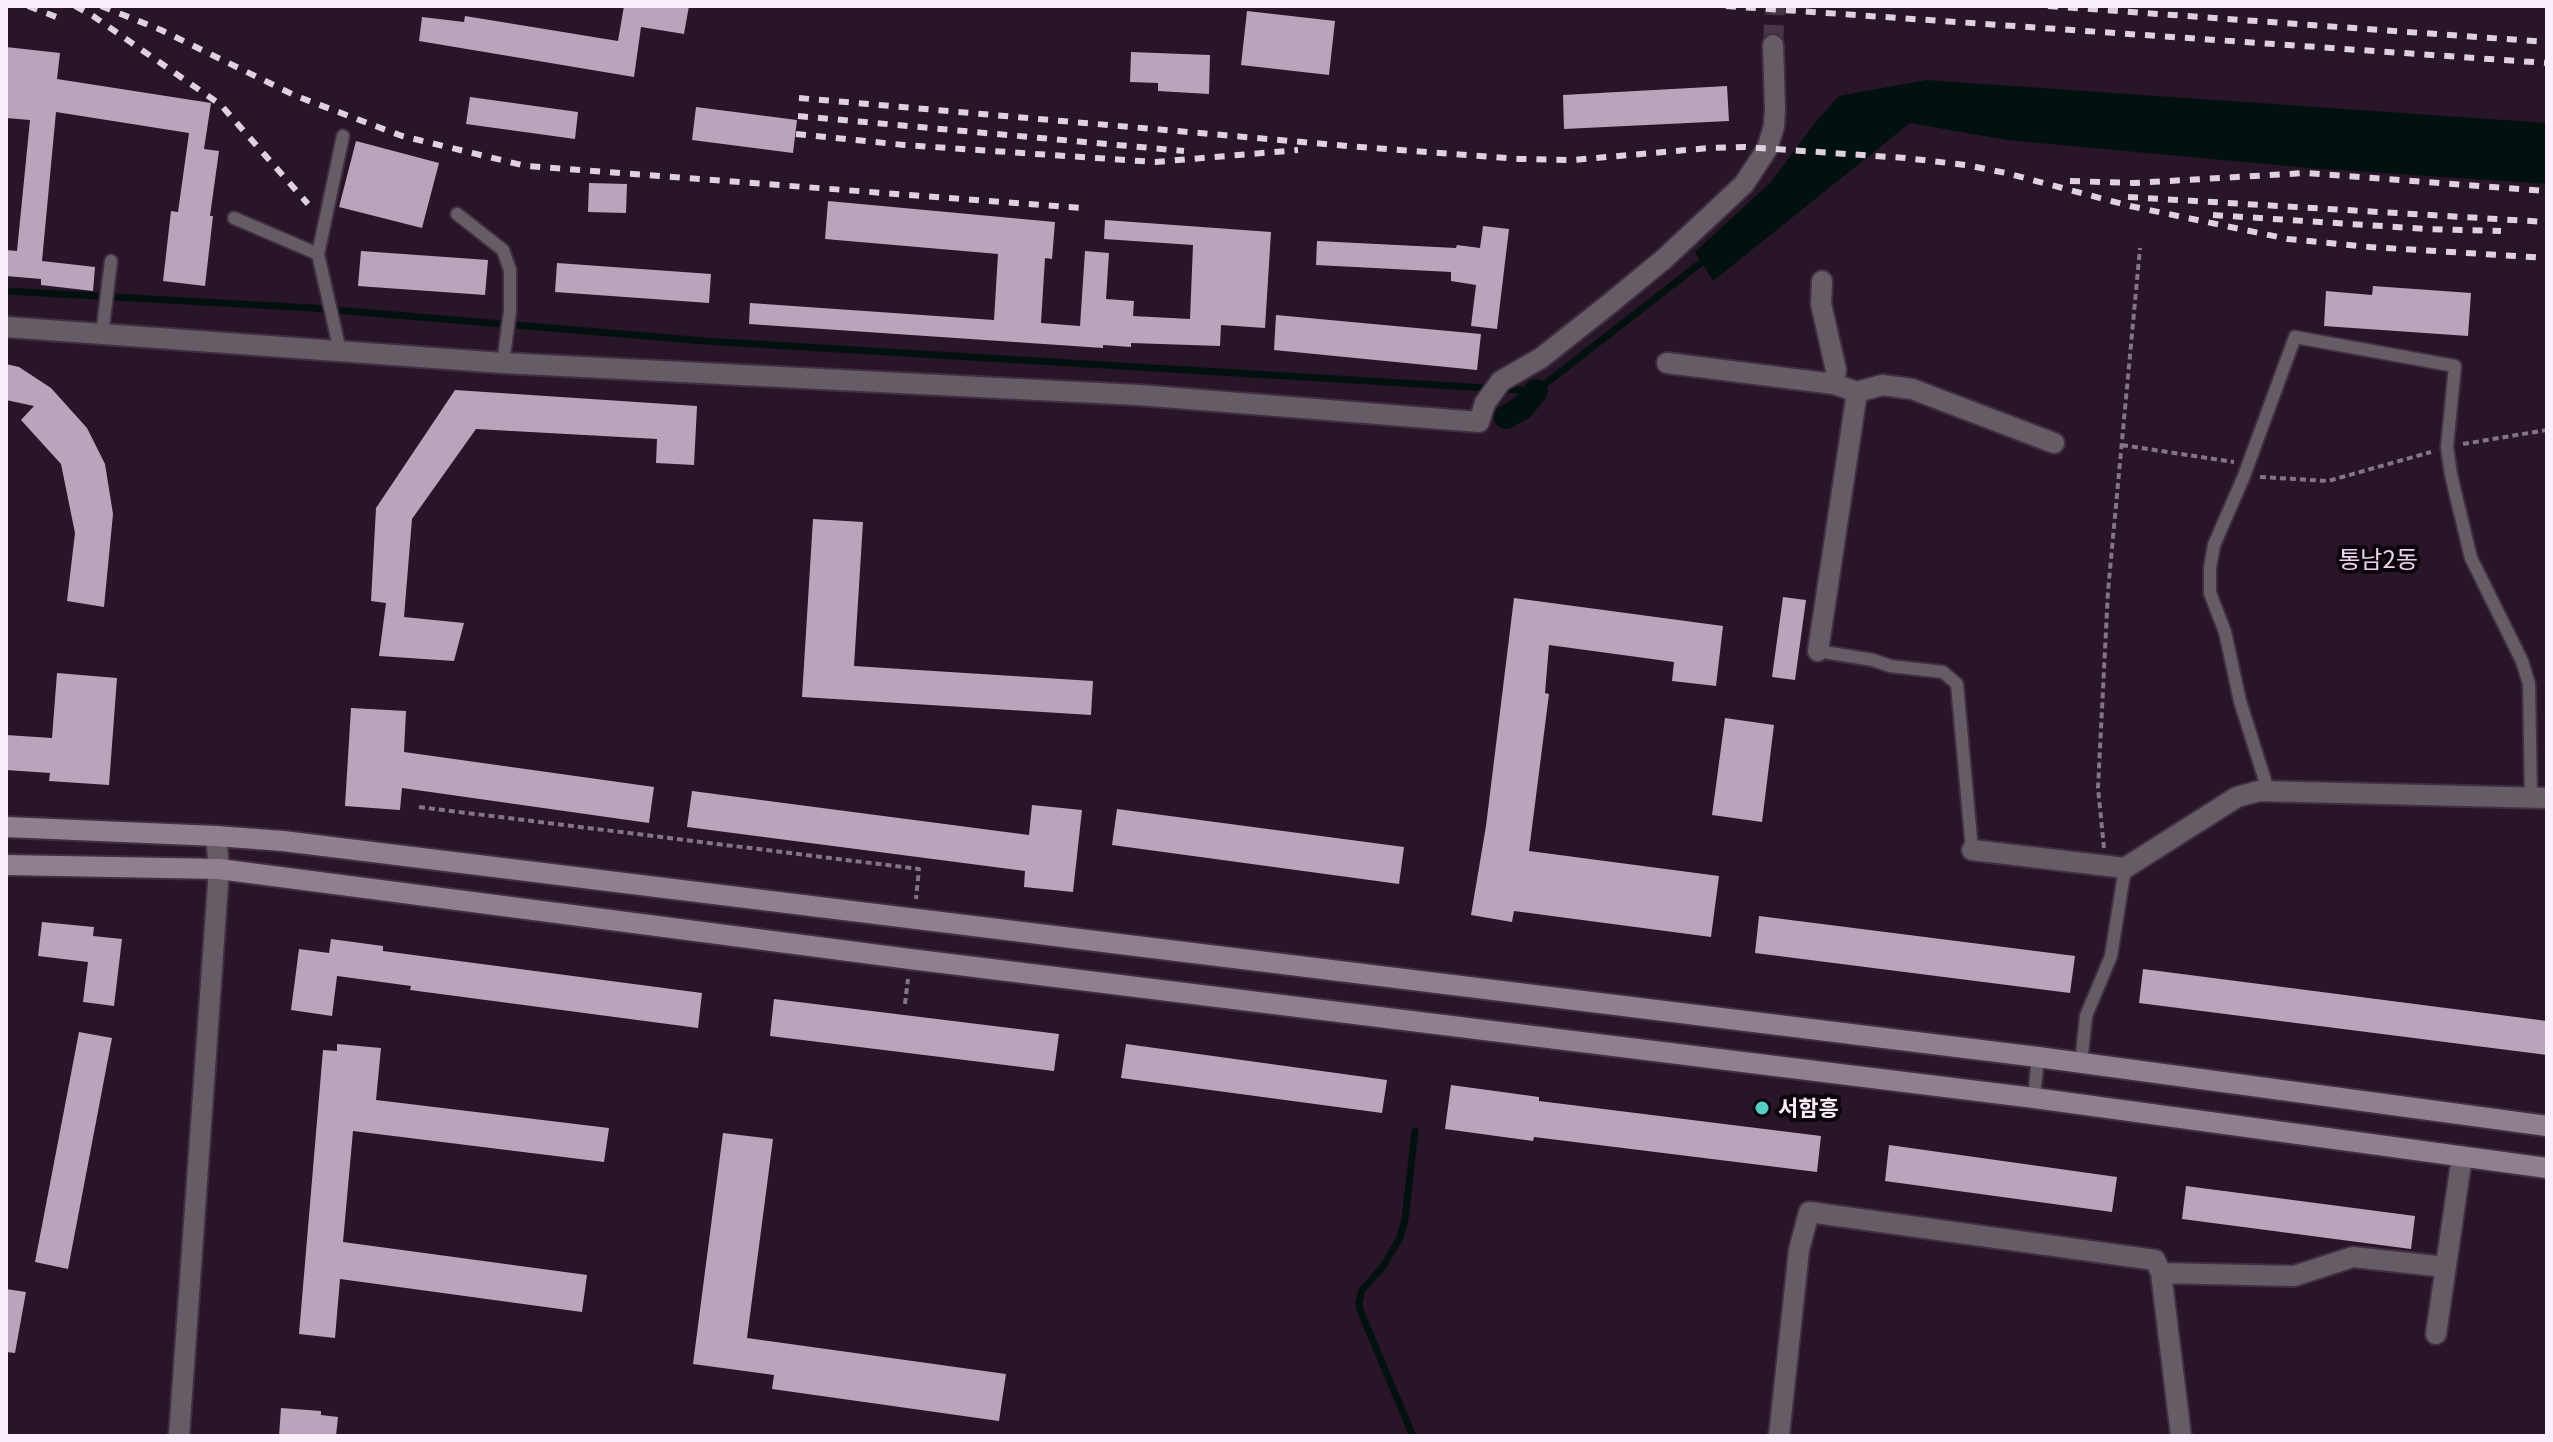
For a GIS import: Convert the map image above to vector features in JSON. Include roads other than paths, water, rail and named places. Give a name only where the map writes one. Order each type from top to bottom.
[{"type":"main road","points":[[6,827],[216,836],[298,843],[2038,1057],[2547,1126]]},
{"type":"main road","points":[[6,865],[219,869],[926,961],[2034,1098],[2547,1168]]},
{"type":"street","points":[[6,327],[103,327],[340,344],[503,363],[1138,395],[1479,422],[1485,403],[1501,381],[1541,358],[1608,305],[1664,259],[1744,184],[1767,149],[1774,126],[1773,45]]},
{"type":"street","points":[[1822,281],[1821,304],[1836,370],[1834,384]]},
{"type":"street","points":[[1667,363],[1834,384],[1857,392],[1882,385],[1912,389],[2054,443]]},
{"type":"street","points":[[1818,651],[1857,392]]},
{"type":"street","points":[[1972,850],[2115,867],[2237,797],[2268,790],[2539,798]]},
{"type":"street","points":[[179,1436],[219,869],[216,836]]},
{"type":"street","points":[[2436,1334],[2462,1156]]},
{"type":"street","points":[[1779,1436],[1799,1250],[1809,1212],[2155,1260],[2161,1273],[2181,1436]]},
{"type":"street","points":[[2161,1273],[2294,1276],[2353,1257],[2445,1267]]},
{"type":"lane","points":[[340,344],[318,254],[343,136]]},
{"type":"lane","points":[[457,214],[503,250],[510,270],[510,311],[503,363]]},
{"type":"lane","points":[[234,218],[318,254]]},
{"type":"lane","points":[[103,327],[111,261]]},
{"type":"lane","points":[[2268,790],[2240,701],[2225,632],[2210,593],[2210,568],[2214,545],[2246,471],[2295,337],[2455,366],[2447,447],[2451,475],[2471,558],[2522,661],[2529,684],[2539,798]]},
{"type":"lane","points":[[1818,651],[1873,660],[1890,666],[1943,672],[1957,684],[1972,850]]},
{"type":"lane","points":[[2081,1063],[2086,1016],[2111,956],[2115,867]]},
{"type":"lane","points":[[2034,1098],[2038,1057]]},
{"type":"waterway","points":[[6,291],[312,308],[705,341],[1536,391],[1707,258]]},
{"type":"waterway","points":[[1506,417],[1522,408],[1536,391]]},
{"type":"waterway","points":[[1413,1436],[1359,1302],[1362,1290],[1382,1268],[1400,1238],[1415,1131]]},
{"type":"tunnel","points":[[1773,45],[1775,6]]},
{"type":"railway","points":[[28,6],[59,18]]},
{"type":"railway","points":[[75,6],[221,105],[308,204]]},
{"type":"railway","points":[[101,6],[161,30],[296,96],[402,136],[526,166],[1083,208]]},
{"type":"railway","points":[[1726,6],[2547,63]]},
{"type":"railway","points":[[2048,6],[2547,42]]},
{"type":"railway","points":[[799,98],[1520,159],[1573,160],[1745,147],[1905,158],[2006,173],[2130,206],[2288,239],[2547,258]]},
{"type":"railway","points":[[798,116],[1184,151]]},
{"type":"railway","points":[[796,134],[904,145],[1155,162],[1298,150]]},
{"type":"railway","points":[[2070,181],[2134,183],[2305,173],[2547,191]]},
{"type":"railway","points":[[2128,197],[2547,222]]},
{"type":"railway","points":[[2213,215],[2501,231]]},
{"type":"place","name":"서함흥","points":[[1762,1108]]},
{"type":"district","name":"통남2동","points":[[2378,559]]}]
